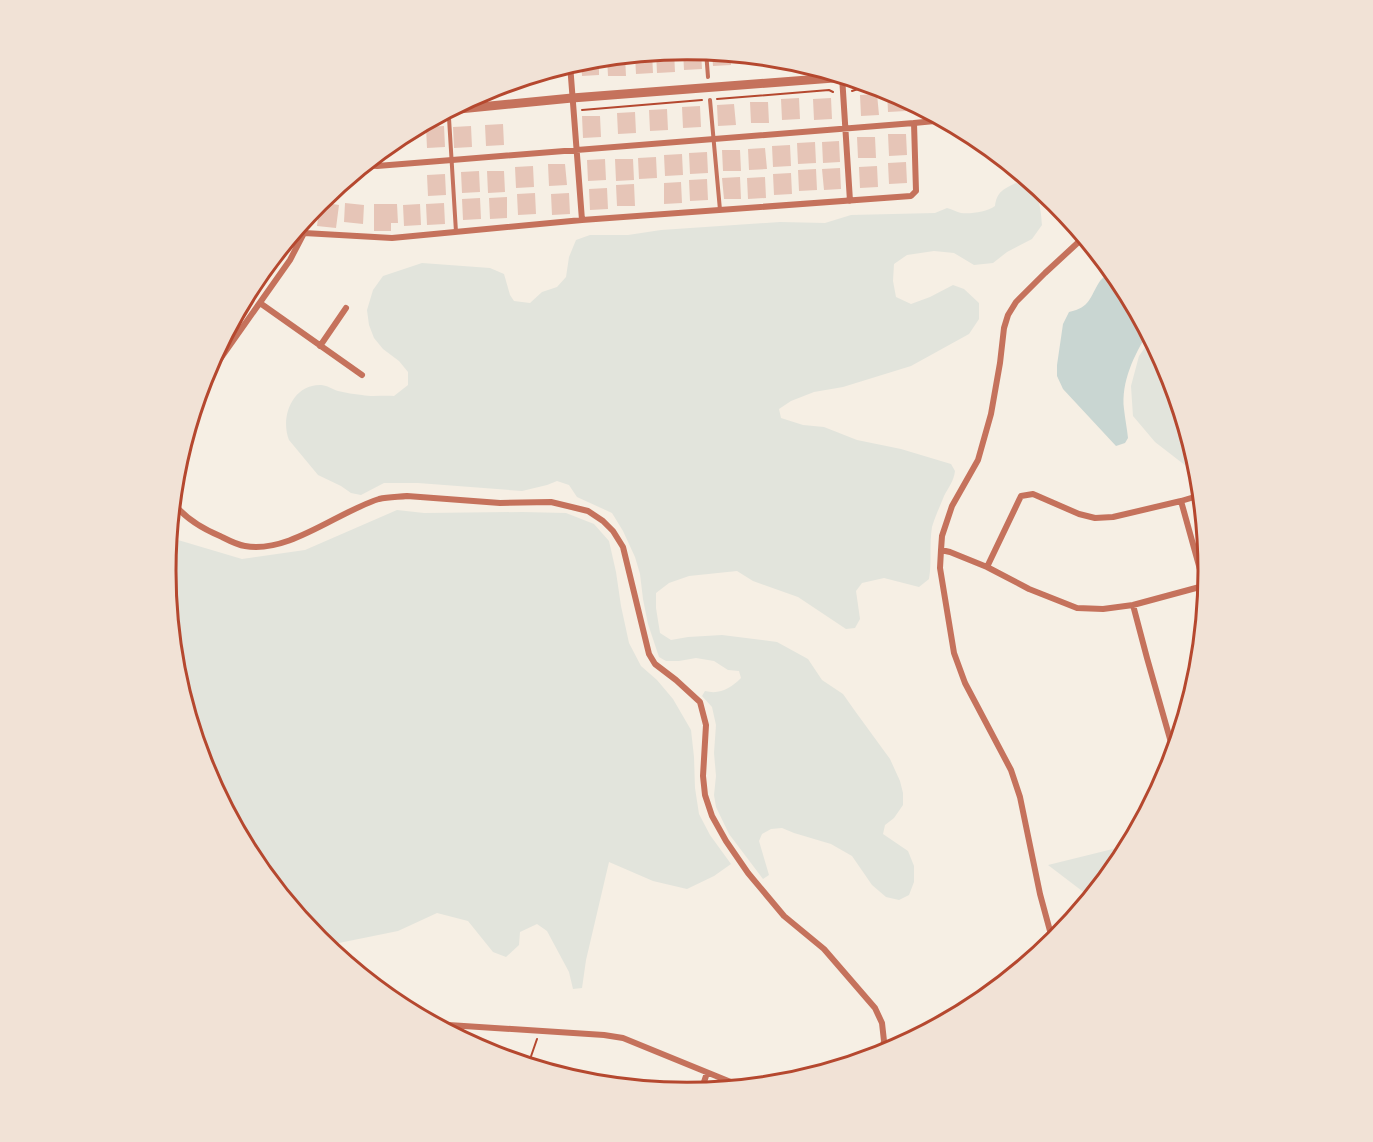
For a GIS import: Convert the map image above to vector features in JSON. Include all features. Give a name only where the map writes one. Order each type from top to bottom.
[{"type":"street","points":[[571,73],[582,220]]},
{"type":"street","points":[[461,112],[572,98],[824,79]]},
{"type":"street","points":[[844,85],[850,201]]},
{"type":"street","points":[[375,166],[929,122]]},
{"type":"street","points":[[224,354],[290,260],[304,234],[392,238],[582,220],[911,196],[916,191],[914,123]]},
{"type":"street","points":[[1050,930],[1020,797],[1011,770],[965,683],[954,653],[940,568],[942,536],[952,506],[978,460],[992,414],[1004,328],[1008,315],[1016,302],[1078,243]]},
{"type":"street","points":[[260,303],[362,375]]},
{"type":"street","points":[[320,346],[346,308]]},
{"type":"street","points":[[987,567],[1021,496],[1033,494],[1079,514],[1095,518],[1113,517],[1192,498]]},
{"type":"street","points":[[179,511],[189,520],[211,533],[246,546],[271,545],[291,539],[307,534],[380,499],[407,496],[501,503],[551,502],[588,511],[603,521],[613,531],[623,547],[650,654],[655,664],[700,702],[706,725],[703,776],[705,795],[712,816],[748,873],[784,916],[824,949],[875,1008],[882,1023],[884,1042]]},
{"type":"street","points":[[1181,501],[1197,556]]},
{"type":"street","points":[[941,550],[987,567],[1029,589],[1077,608],[1103,609],[1133,605],[1197,589]]},
{"type":"street","points":[[1133,605],[1169,738]]},
{"type":"street","points":[[453,1025],[622,1038],[726,1080]]},
{"type":"street","points":[[704,1081],[707,1073]]},
{"type":"lane","points":[[707,61],[708,77]]},
{"type":"lane","points":[[711,100],[720,210]]},
{"type":"lane","points":[[449,119],[456,232]]},
{"type":"path","points":[[847,92],[857,89]]},
{"type":"path","points":[[531,1058],[540,1031]]},
{"type":"shaded area","points":[[1019,183],[1038,201],[1042,225],[1032,239],[1007,252],[993,263],[974,265],[954,253],[934,251],[907,255],[894,264],[893,281],[896,297],[911,304],[953,285],[964,289],[979,303],[979,319],[969,334],[911,366],[843,387],[814,392],[791,401],[779,409],[781,418],[803,425],[824,427],[857,440],[901,449],[951,464],[955,471],[953,478],[932,527],[929,579],[919,587],[884,578],[862,583],[856,591],[860,619],[855,628],[846,629],[798,597],[753,581],[737,571],[689,576],[669,583],[656,593],[660,633],[671,640],[722,635],[777,642],[808,659],[822,680],[843,694],[890,759],[900,781],[903,805],[894,818],[885,825],[883,834],[908,851],[914,866],[914,882],[909,895],[899,900],[886,897],[872,885],[852,856],[831,844],[782,828],[771,829],[762,834],[759,841],[769,875],[763,879],[729,834],[716,807],[714,795],[716,725],[712,707],[702,696],[705,691],[725,690],[733,685],[741,678],[739,671],[728,670],[714,661],[696,658],[666,661],[659,657],[648,624],[635,557],[612,513],[577,497],[569,485],[557,481],[522,491],[418,483],[384,483],[361,495],[351,493],[318,475],[289,440],[286,422],[288,413],[291,404],[302,390],[311,386],[323,385],[338,391],[366,396],[394,396],[408,385],[408,372],[399,361],[383,349],[374,338],[369,325],[367,310],[373,290],[383,276],[422,263],[490,268],[504,274],[514,301],[530,303],[542,292],[557,287],[566,277],[569,257],[576,240],[590,235],[628,235],[661,230],[780,222],[825,223],[851,215],[935,213],[947,208],[961,213],[974,213],[995,206],[999,194]]},
{"type":"shaded area","points":[[1104,277],[1143,341],[1133,360],[1125,389],[1124,409],[1128,438],[1125,443],[1116,446],[1063,389],[1057,376],[1063,324],[1069,312],[1086,304]]},
{"type":"shaded area","points":[[1146,347],[1170,407],[1187,467],[1155,442],[1133,416],[1131,386],[1139,356]]},
{"type":"shaded area","points":[[397,510],[424,513],[566,513],[594,524],[609,541],[629,643],[641,666],[673,699],[691,730],[699,814],[710,835],[731,864],[714,876],[687,889],[653,881],[609,862],[586,960],[582,988],[573,989],[569,972],[547,931],[537,924],[520,932],[519,945],[506,957],[493,952],[468,921],[437,913],[398,931],[337,943],[302,908],[281,882],[262,855],[228,797],[214,767],[193,703],[185,671],[177,604],[177,538],[242,559],[305,550]]},
{"type":"shaded area","points":[[1115,848],[1084,892],[1048,865]]},
{"type":"building","points":[[674,60],[675,72],[657,73],[656,61]]},
{"type":"building","points":[[684,60],[702,60],[702,69],[684,70]]},
{"type":"building","points":[[652,61],[653,73],[636,74],[635,63]]},
{"type":"building","points":[[713,61],[731,62],[731,65],[713,66]]},
{"type":"building","points":[[625,64],[626,76],[608,76],[607,66]]},
{"type":"building","points":[[599,68],[599,75],[582,76],[582,71]]},
{"type":"building","points":[[870,94],[877,97],[879,115],[861,116],[860,95]]},
{"type":"building","points":[[799,98],[800,119],[782,120],[781,99]]},
{"type":"building","points":[[831,98],[832,119],[814,120],[813,99]]},
{"type":"building","points":[[887,101],[906,110],[906,111],[888,112]]},
{"type":"building","points":[[750,102],[768,102],[769,123],[751,123]]},
{"type":"building","points":[[734,104],[736,125],[718,126],[717,105]]},
{"type":"building","points":[[700,106],[701,127],[683,128],[682,107]]},
{"type":"building","points":[[667,109],[668,130],[650,131],[649,110]]},
{"type":"building","points":[[635,112],[636,133],[618,134],[617,113]]},
{"type":"building","points":[[582,116],[600,116],[601,137],[583,138]]},
{"type":"building","points":[[503,124],[504,145],[486,146],[485,125]]},
{"type":"building","points":[[444,126],[445,147],[427,148],[426,131],[434,127]]},
{"type":"building","points":[[471,126],[472,147],[454,148],[453,127]]},
{"type":"building","points":[[888,134],[906,134],[907,155],[889,156]]},
{"type":"building","points":[[857,137],[875,137],[876,158],[858,158]]},
{"type":"building","points":[[839,141],[840,162],[823,163],[822,142]]},
{"type":"building","points":[[815,142],[816,163],[798,164],[797,143]]},
{"type":"building","points":[[790,145],[791,166],[773,167],[772,146]]},
{"type":"building","points":[[765,148],[767,169],[749,170],[748,149]]},
{"type":"building","points":[[722,150],[740,150],[741,171],[723,171]]},
{"type":"building","points":[[707,152],[708,173],[690,174],[689,153]]},
{"type":"building","points":[[682,154],[683,175],[665,176],[664,155]]},
{"type":"building","points":[[656,157],[657,178],[639,179],[638,158]]},
{"type":"building","points":[[605,159],[606,180],[588,181],[587,160]]},
{"type":"building","points":[[615,159],[633,159],[634,180],[616,181]]},
{"type":"building","points":[[906,162],[907,183],[889,184],[888,163]]},
{"type":"building","points":[[548,164],[565,164],[567,185],[549,186]]},
{"type":"building","points":[[533,166],[534,187],[516,188],[515,167]]},
{"type":"building","points":[[877,166],[878,187],[860,188],[859,167]]},
{"type":"building","points":[[840,168],[841,189],[824,190],[822,169]]},
{"type":"building","points":[[816,169],[817,190],[799,191],[798,170]]},
{"type":"building","points":[[479,171],[480,192],[462,193],[461,172]]},
{"type":"building","points":[[487,171],[504,171],[505,192],[488,193]]},
{"type":"building","points":[[791,173],[792,194],[774,195],[773,174]]},
{"type":"building","points":[[445,174],[446,195],[428,196],[427,175]]},
{"type":"building","points":[[740,177],[741,199],[724,199],[722,178]]},
{"type":"building","points":[[765,177],[766,198],[748,199],[747,178]]},
{"type":"building","points":[[707,179],[708,200],[690,201],[689,180]]},
{"type":"building","points":[[681,182],[682,203],[664,204],[664,183]]},
{"type":"building","points":[[634,184],[635,206],[617,206],[616,185]]},
{"type":"building","points":[[607,188],[608,209],[590,210],[589,189]]},
{"type":"building","points":[[535,193],[536,214],[518,215],[517,194]]},
{"type":"building","points":[[569,193],[570,214],[552,215],[551,194]]},
{"type":"building","points":[[507,197],[507,218],[490,219],[489,198]]},
{"type":"building","points":[[480,198],[481,219],[463,220],[462,199]]},
{"type":"building","points":[[345,203],[364,205],[363,224],[344,222]]},
{"type":"building","points":[[444,203],[445,224],[427,225],[426,204]]},
{"type":"building","points":[[332,204],[339,205],[336,228],[317,226],[318,217],[325,210]]},
{"type":"building","points":[[374,204],[397,204],[398,223],[391,223],[391,231],[374,231]]},
{"type":"building","points":[[420,204],[421,225],[404,226],[403,205]]}]
